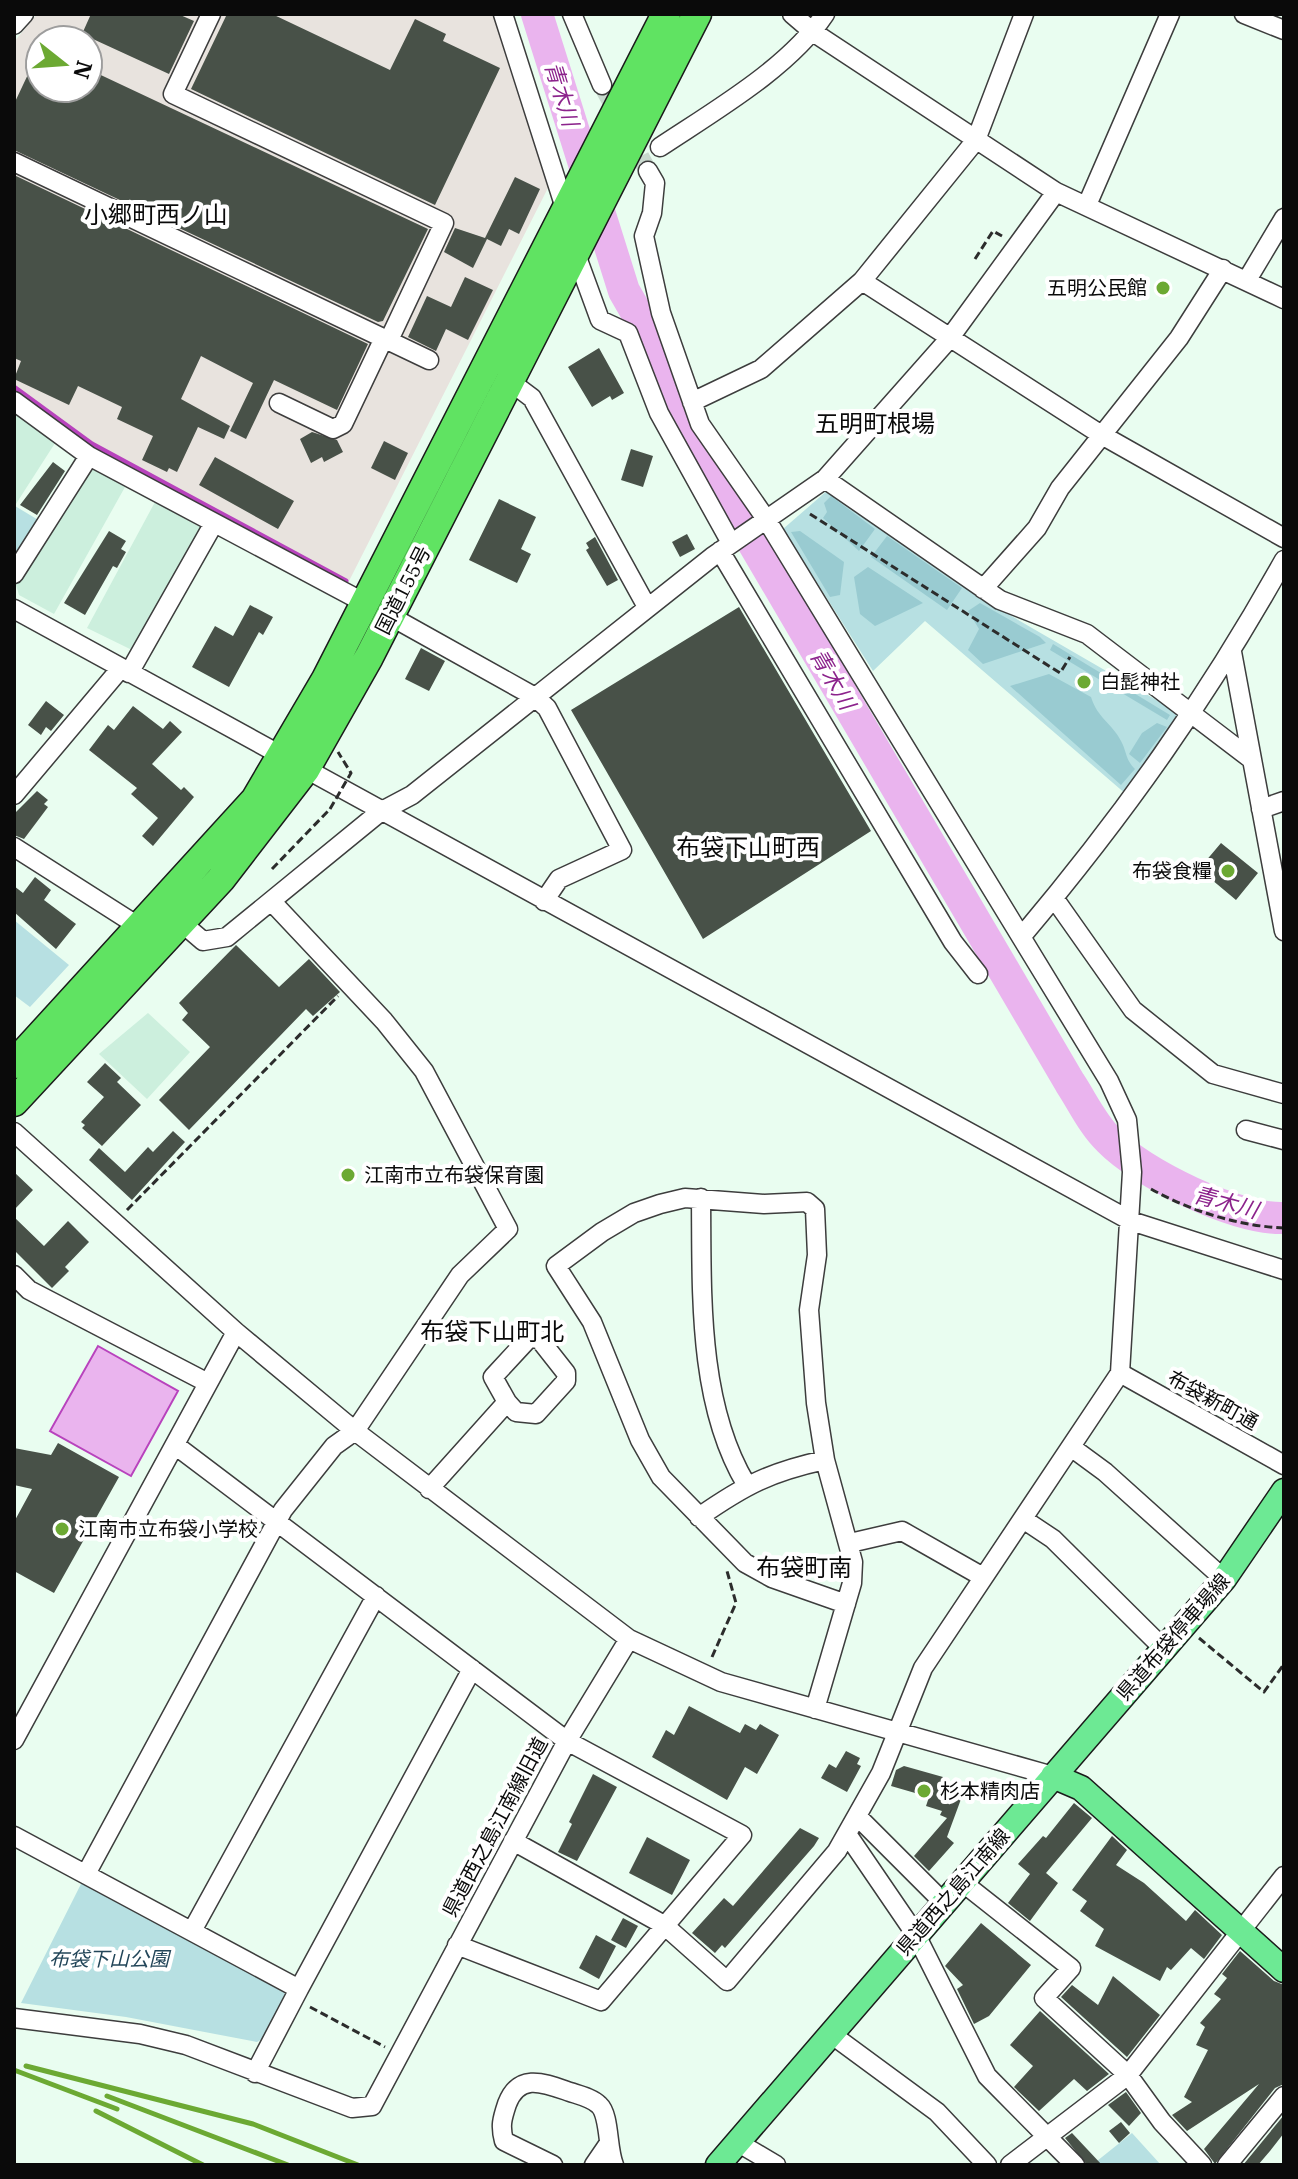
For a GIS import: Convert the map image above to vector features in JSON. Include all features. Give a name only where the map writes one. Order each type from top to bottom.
[{"type":"highway","name":"国道155号","points":[[14,1064],[138,926],[293,763],[326,679],[666,14]]},
{"type":"highway","name":"国道155号","points":[[14,1102],[221,879],[390,616],[613,173],[697,14]]},
{"type":"main road","name":"県道布袋停車場線","points":[[1053,1776],[1224,1579],[1284,1491]]},
{"type":"main road","name":"県道西之島江南線","points":[[718,2165],[1053,1776]]},
{"type":"main road","points":[[1053,1776],[1081,1788],[1284,1970]]},
{"type":"street","points":[[14,25],[24,14]]},
{"type":"street","points":[[211,14],[173,94],[444,223],[343,424],[333,429],[279,403]]},
{"type":"street","points":[[503,14],[568,208]]},
{"type":"street","points":[[572,14],[602,85]]},
{"type":"street","points":[[792,14],[813,32],[1056,192],[1284,299]]},
{"type":"street","points":[[660,147],[719,108],[813,32],[825,14]]},
{"type":"street","points":[[692,402],[761,369],[862,281],[976,140],[1024,14]]},
{"type":"street","points":[[1087,205],[1170,14]]},
{"type":"street","points":[[1244,14],[1284,30]]},
{"type":"street","points":[[14,162],[429,360]]},
{"type":"street","points":[[513,1841],[664,1925],[727,1981],[826,1866],[858,1817],[881,1773],[923,1668],[1120,1373],[1133,1177],[1128,1129],[1109,1081],[1022,936],[700,424],[661,313],[644,236],[652,213],[655,183],[648,171]]},
{"type":"street","points":[[182,923],[203,941],[227,937],[273,903],[380,812],[412,795],[729,544],[825,479],[949,339],[1056,192]]},
{"type":"street","points":[[1247,280],[1284,218]]},
{"type":"street","points":[[577,244],[600,320],[628,333],[659,413],[729,544],[953,942],[978,974]]},
{"type":"street","points":[[983,589],[1037,528],[1060,488],[1179,338],[1223,269]]},
{"type":"street","points":[[862,281],[1100,434],[1284,538]]},
{"type":"street","points":[[508,380],[532,398],[647,607]]},
{"type":"street","points":[[14,401],[89,456],[365,603]]},
{"type":"street","points":[[14,574],[89,456]]},
{"type":"street","points":[[825,479],[983,589],[1087,634],[1251,759]]},
{"type":"street","points":[[14,795],[125,670],[214,523]]},
{"type":"street","points":[[1022,936],[1127,808],[1194,713],[1284,560]]},
{"type":"street","points":[[14,609],[1131,1221],[1284,1270]]},
{"type":"street","points":[[390,616],[535,697],[547,708],[622,850],[559,879],[544,901]]},
{"type":"street","points":[[1232,652],[1284,931]]},
{"type":"street","points":[[1261,809],[1284,801]]},
{"type":"street","points":[[14,847],[138,926]]},
{"type":"street","points":[[1054,898],[1133,1010],[1213,1074],[1284,1094]]},
{"type":"street","points":[[86,1874],[276,1521],[334,1446],[355,1431],[460,1275],[508,1229],[424,1071],[273,903]]},
{"type":"street","points":[[1246,1130],[1284,1140]]},
{"type":"street","points":[[14,1132],[236,1332],[355,1431],[629,1639],[704,1675],[1053,1776]]},
{"type":"street","points":[[701,1198],[702,1280],[716,1403],[729,1448],[746,1484]]},
{"type":"street","points":[[815,1709],[846,1604],[852,1583],[850,1543],[825,1460],[816,1403],[809,1310],[817,1255],[815,1209],[807,1202],[764,1204],[701,1198],[660,1204],[634,1213],[556,1266],[592,1322],[650,1461],[717,1536],[756,1570],[846,1604]]},
{"type":"street","points":[[14,1275],[29,1290],[208,1383]]},
{"type":"street","points":[[14,1740],[236,1332]]},
{"type":"street","name":"布袋新町通","points":[[1120,1373],[1284,1465]]},
{"type":"street","points":[[429,1489],[507,1402]]},
{"type":"street","points":[[175,1445],[567,1741],[742,1835],[601,2001],[457,1945]]},
{"type":"street","points":[[1071,1447],[1105,1472],[1224,1579]]},
{"type":"street","points":[[699,1517],[746,1484],[789,1468],[825,1460]]},
{"type":"street","points":[[1023,1519],[1053,1539],[1164,1649]]},
{"type":"street","points":[[850,1543],[902,1531],[983,1577]]},
{"type":"street","points":[[192,1931],[376,1596]]},
{"type":"street","name":"県道西之島江南線旧道","points":[[14,2018],[140,2034],[186,2045],[352,2108],[372,2106],[567,1741],[629,1639]]},
{"type":"street","points":[[255,2073],[472,1669]]},
{"type":"street","points":[[858,1817],[944,1903]]},
{"type":"street","points":[[847,1834],[916,1935],[987,2076],[1075,2165]]},
{"type":"street","points":[[14,1836],[299,1989]]},
{"type":"street","points":[[1010,2165],[1128,2075],[1284,1876]]},
{"type":"street","points":[[962,1882],[1071,1968],[1044,1998],[1128,2075],[1162,2122],[1202,2165]]},
{"type":"street","points":[[831,2034],[937,2112],[987,2165]]},
{"type":"street","points":[[553,2165],[504,2141],[500,2124],[512,2093],[522,2084],[538,2081],[599,2104],[605,2114],[607,2146],[614,2165]]},
{"type":"street","points":[[1227,2165],[1284,2096]]},
{"type":"street","points":[[737,2142],[776,2165]]},
{"type":"street","points":[[594,2165],[607,2146]]},
{"type":"path","points":[[975,259],[993,231],[1005,237]]},
{"type":"path","points":[[810,514],[1060,673],[1070,657]]},
{"type":"path","points":[[957,608],[963,601]]},
{"type":"path","points":[[272,869],[330,809],[351,773],[338,752]]},
{"type":"path","points":[[115,1223],[188,1145],[349,985]]},
{"type":"path","points":[[1133,1177],[1198,1210],[1241,1223],[1284,1228]]},
{"type":"path","points":[[704,1675],[736,1603],[717,1536]]},
{"type":"path","points":[[1184,1625],[1264,1692],[1284,1664]]},
{"type":"path","points":[[299,1989],[303,2003],[399,2054]]},
{"type":"shaded area","points":[[37,14],[498,14],[552,180],[349,581],[93,443],[14,385],[14,42],[24,30],[24,104],[104,104],[104,24],[29,24]]},
{"type":"shaded area","points":[[831,496],[875,529],[859,551],[823,518],[827,512],[824,503]]},
{"type":"shaded area","points":[[800,531],[844,562],[840,595],[830,597],[791,532]]},
{"type":"shaded area","points":[[887,536],[962,588],[947,610],[871,557]]},
{"type":"shaded area","points":[[868,567],[923,603],[875,626],[860,614],[854,577]]},
{"type":"shaded area","points":[[980,603],[1046,643],[983,664],[968,650],[979,629],[968,611]]},
{"type":"shaded area","points":[[1053,644],[1170,715],[1167,720],[1050,650]]},
{"type":"shaded area","points":[[1049,674],[1091,697],[1097,711],[1117,735],[1135,769],[1121,785],[1010,686]]},
{"type":"shaded area","points":[[1157,723],[1167,727],[1140,763],[1129,754],[1142,733]]},
{"type":"shaded area","points":[[98,1346],[178,1391],[131,1476],[50,1431]]},
{"type":"green space","points":[[14,409],[57,440],[14,507]]},
{"type":"green space","points":[[94,469],[125,487],[54,614],[19,595],[16,585],[85,471]]},
{"type":"green space","points":[[828,490],[989,603],[1184,716],[1127,795],[925,621],[873,671],[783,529]]},
{"type":"green space","points":[[155,502],[205,530],[132,650],[87,628]]},
{"type":"green space","points":[[14,507],[40,521],[14,562]]},
{"type":"green space","points":[[14,920],[69,965],[30,1007],[14,995]]},
{"type":"green space","points":[[148,1013],[190,1052],[147,1099],[99,1054]]},
{"type":"green space","name":"布袋下山公園","points":[[82,1882],[283,1988],[286,1998],[264,2038],[257,2042],[126,2017],[21,2003]]},
{"type":"green space","points":[[1132,2133],[1161,2165],[1092,2165]]},
{"type":"building","points":[[91,14],[178,14],[194,21],[169,74],[104,44],[104,24],[86,24]]},
{"type":"building","points":[[227,14],[272,14],[390,70],[415,19],[446,34],[443,41],[500,68],[435,205],[191,89]]},
{"type":"building","points":[[104,77],[428,229],[383,321],[378,322],[14,150],[14,104],[24,83],[24,104],[104,104]]},
{"type":"building","points":[[14,175],[368,344],[337,410],[274,380],[246,439],[230,431],[253,383],[201,356],[181,399],[230,426],[224,439],[198,427],[177,472],[169,468],[167,472],[142,460],[153,436],[117,419],[122,407],[78,386],[69,405],[14,379],[21,361],[14,358]]},
{"type":"building","points":[[515,177],[540,189],[519,234],[509,229],[501,246],[487,239],[473,268],[444,252],[455,228],[485,238]]},
{"type":"building","points":[[465,277],[493,290],[468,340],[446,329],[436,351],[408,337],[427,296],[451,307]]},
{"type":"building","points":[[599,348],[624,393],[612,400],[610,396],[592,407],[568,367]]},
{"type":"building","points":[[312,432],[337,440],[343,452],[324,462],[322,457],[311,463],[300,439]]},
{"type":"building","points":[[384,441],[408,453],[395,480],[371,468]]},
{"type":"building","points":[[631,449],[653,456],[643,487],[621,480]]},
{"type":"building","points":[[215,457],[294,501],[278,529],[199,485]]},
{"type":"building","points":[[53,462],[65,471],[37,515],[20,505]]},
{"type":"building","points":[[499,499],[536,517],[521,549],[531,554],[517,583],[469,560]]},
{"type":"building","points":[[109,531],[126,541],[121,549],[126,552],[117,568],[113,566],[85,615],[64,603]]},
{"type":"building","points":[[687,534],[695,549],[680,557],[672,542]]},
{"type":"building","points":[[595,537],[618,580],[607,586],[586,550],[589,548],[586,543]]},
{"type":"building","points":[[250,605],[273,617],[263,635],[259,632],[229,687],[192,667],[215,626],[233,636]]},
{"type":"building","points":[[739,607],[871,831],[703,939],[571,710]]},
{"type":"building","points":[[421,648],[445,661],[429,691],[405,679]]},
{"type":"building","points":[[46,701],[64,715],[51,731],[46,727],[41,735],[28,725]]},
{"type":"building","points":[[133,706],[163,729],[170,721],[182,732],[152,764],[181,790],[184,787],[194,797],[153,846],[142,836],[158,818],[131,794],[137,788],[89,750],[108,725],[114,730]]},
{"type":"building","points":[[37,791],[48,800],[44,804],[48,807],[24,839],[14,835],[14,814]]},
{"type":"building","name":"布袋食糧","points":[[1221,843],[1258,873],[1236,900],[1199,869]]},
{"type":"building","points":[[35,877],[51,890],[44,900],[76,924],[56,949],[14,912],[14,886],[23,893]]},
{"type":"building","points":[[236,945],[279,987],[309,959],[340,992],[313,1016],[306,1009],[189,1130],[159,1100],[210,1047],[182,1020],[188,1013],[179,1003]]},
{"type":"building","points":[[105,1063],[121,1078],[117,1082],[141,1105],[102,1146],[82,1128],[85,1125],[81,1122],[104,1097],[87,1082]]},
{"type":"building","points":[[173,1131],[185,1142],[132,1200],[89,1160],[99,1148],[125,1172],[148,1147],[153,1152]]},
{"type":"building","points":[[14,1172],[33,1190],[14,1210]]},
{"type":"building","points":[[14,1217],[44,1246],[68,1221],[89,1242],[65,1267],[69,1271],[52,1288],[14,1250]]},
{"type":"building","points":[[58,1443],[119,1477],[54,1593],[14,1571],[14,1522],[32,1489],[14,1485],[14,1448],[51,1455]]},
{"type":"building","points":[[689,1706],[740,1733],[745,1724],[756,1730],[760,1724],[779,1735],[757,1774],[745,1767],[727,1800],[652,1757],[666,1730],[674,1735]]},
{"type":"building","points":[[846,1751],[860,1758],[857,1764],[861,1766],[847,1792],[821,1778],[829,1764],[836,1768]]},
{"type":"building","points":[[904,1766],[943,1777],[941,1783],[964,1791],[947,1837],[954,1843],[929,1871],[914,1856],[947,1818],[940,1815],[942,1811],[926,1806],[929,1797],[891,1786],[896,1770]]},
{"type":"building","points":[[593,1774],[617,1787],[577,1861],[558,1852]]},
{"type":"building","points":[[1074,1803],[1092,1818],[1046,1873],[1058,1883],[1030,1921],[1008,1903],[1030,1874],[1018,1864],[1043,1836],[1046,1838]]},
{"type":"building","points":[[800,1828],[819,1838],[814,1846],[725,1948],[722,1945],[715,1953],[692,1933],[724,1898],[733,1906]]},
{"type":"building","points":[[1112,1836],[1127,1850],[1116,1865],[1144,1883],[1186,1921],[1195,1910],[1222,1935],[1204,1959],[1191,1948],[1171,1970],[1167,1967],[1160,1981],[1095,1946],[1104,1929],[1080,1911],[1087,1901],[1072,1890]]},
{"type":"building","points":[[647,1837],[690,1860],[672,1895],[629,1873]]},
{"type":"building","points":[[623,1918],[638,1926],[626,1948],[611,1940]]},
{"type":"building","points":[[981,1923],[1031,1965],[989,2016],[974,2024],[957,1989],[963,1985],[945,1966]]},
{"type":"building","points":[[596,1935],[616,1946],[599,1979],[579,1968]]},
{"type":"building","points":[[1240,1951],[1274,1981],[1284,1985],[1284,2084],[1275,2088],[1215,2164],[1204,2149],[1259,2084],[1187,2131],[1172,2115],[1192,2102],[1184,2097],[1208,2050],[1196,2045],[1205,2027],[1200,2023],[1221,1999],[1214,1994],[1227,1978],[1222,1974]]},
{"type":"building","points":[[1113,1976],[1160,2015],[1127,2057],[1061,1997],[1072,1985],[1098,2005]]},
{"type":"building","points":[[1040,2011],[1109,2074],[1087,2091],[1074,2079],[1039,2111],[1014,2087],[1033,2066],[1010,2045]]},
{"type":"building","points":[[1126,2092],[1141,2113],[1129,2126],[1108,2105]]},
{"type":"building","points":[[1284,2115],[1284,2133],[1270,2151],[1258,2165],[1243,2165]]},
{"type":"building","points":[[1121,2122],[1130,2133],[1119,2143],[1109,2131]]},
{"type":"building","points":[[1072,2133],[1102,2165],[1087,2165],[1065,2138]]},
{"type":"waterway","name":"青木川","points":[[537,14],[624,291],[643,324],[674,408],[1088,1113],[1103,1134],[1124,1153],[1166,1180],[1241,1211],[1284,1218]]},
{"type":"waterway","points":[[14,387],[92,444],[346,581]]},
{"type":"tunnel","points":[[602,85],[648,171]]},
{"type":"railway","points":[[26,2066],[253,2124],[358,2165]]},
{"type":"railway","points":[[14,2070],[117,2109]]},
{"type":"railway","points":[[107,2096],[288,2165]]},
{"type":"railway","points":[[96,2111],[203,2165]]},
{"type":"place","name":"五明公民館","points":[[1163,288]]},
{"type":"place","name":"白髭神社","points":[[1084,682]]},
{"type":"place","name":"布袋食糧","points":[[1228,871]]},
{"type":"place","name":"江南市立布袋保育園","points":[[348,1175]]},
{"type":"place","name":"江南市立布袋小学校","points":[[62,1529]]},
{"type":"place","name":"杉本精肉店","points":[[924,1791]]},
{"type":"district","name":"小郷町西ノ山","points":[[156,215]]},
{"type":"district","name":"五明町根場","points":[[875,424]]},
{"type":"district","name":"布袋下山町西","points":[[748,848]]},
{"type":"district","name":"布袋下山町北","points":[[492,1332]]},
{"type":"district","name":"布袋町南","points":[[804,1568]]}]
